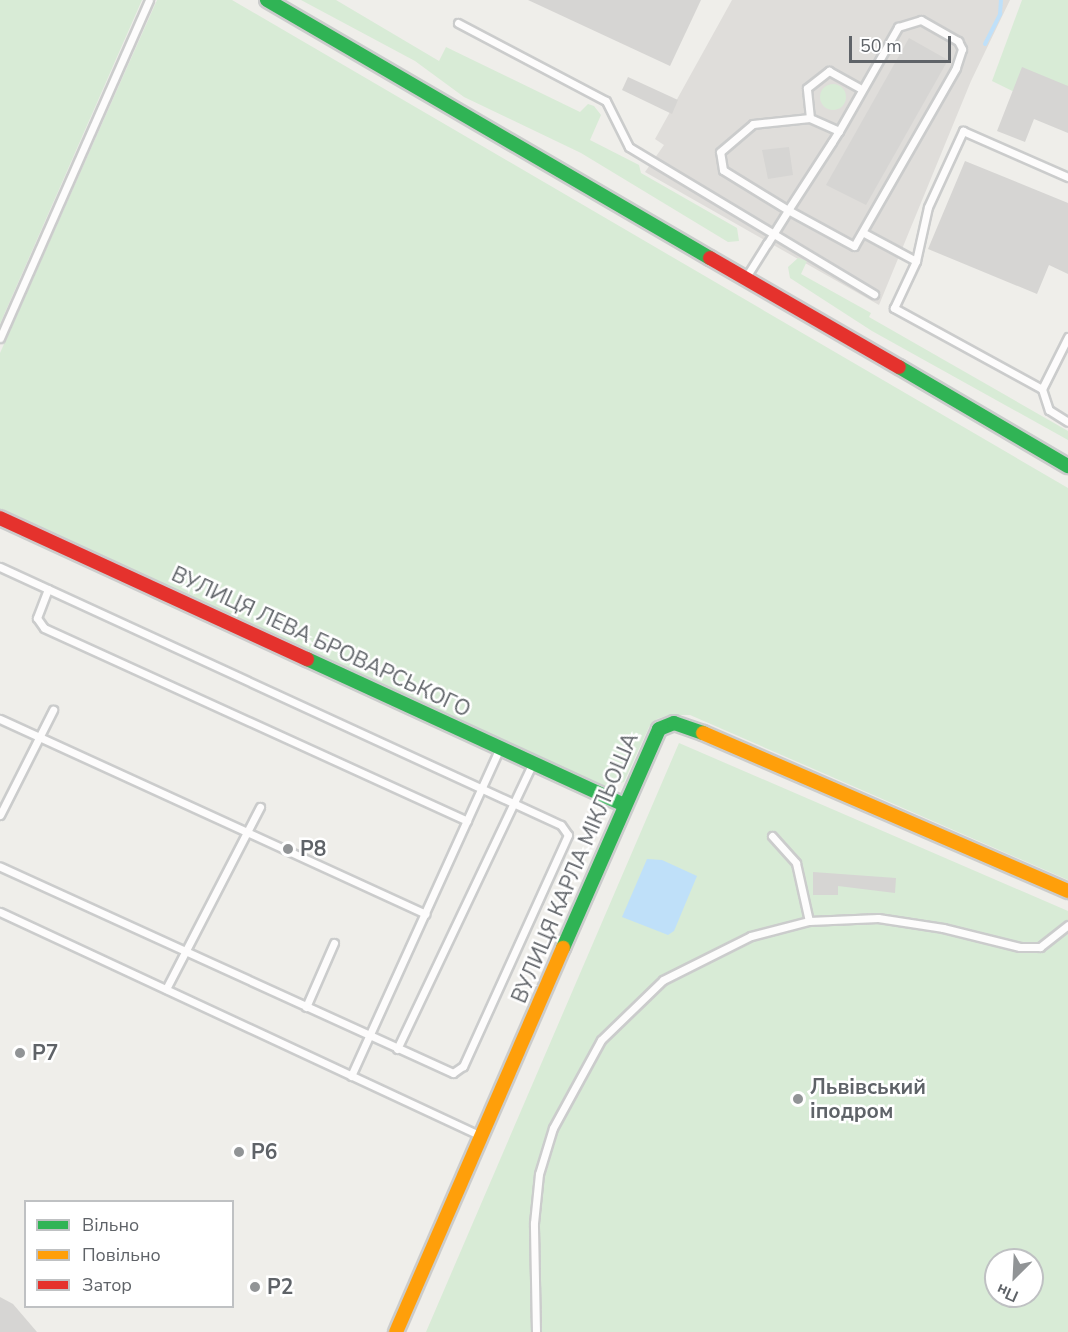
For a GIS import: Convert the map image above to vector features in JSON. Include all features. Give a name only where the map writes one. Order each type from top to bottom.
[{"type":"main road","points":[[267,0],[747,276],[1068,466]]},
{"type":"main road","name":"ВУЛИЦЯ ЛЕВА БРОВАРСЬКОГО","points":[[0,518],[624,805]]},
{"type":"main road","name":"ВУЛИЦЯ КАРЛА МІКЛЬОША","points":[[396,1332],[484,1137],[653,735],[674,723],[1068,891]]},
{"type":"lane","points":[[0,338],[149,0]]},
{"type":"lane","points":[[747,276],[788,210],[838,131],[860,88],[898,27],[921,20],[958,41],[962,49],[956,68],[858,243],[848,244],[788,210],[723,170],[720,152],[753,124],[810,118],[838,131]]},
{"type":"lane","points":[[458,24],[606,101],[629,147],[874,294]]},
{"type":"lane","points":[[810,118],[807,88],[819,76],[829,71],[860,88]]},
{"type":"lane","points":[[1068,177],[963,131],[928,207],[916,261],[894,308],[1042,389],[1049,410],[1068,422]]},
{"type":"lane","points":[[864,233],[916,261]]},
{"type":"lane","points":[[1042,389],[1068,337]]},
{"type":"lane","points":[[0,567],[561,825],[568,835],[463,1066],[453,1073],[0,867]]},
{"type":"lane","points":[[48,589],[37,618],[44,628],[467,821]]},
{"type":"lane","points":[[0,815],[52,710]]},
{"type":"lane","points":[[0,719],[425,914]]},
{"type":"lane","points":[[351,1076],[500,748]]},
{"type":"lane","points":[[397,1049],[533,763]]},
{"type":"lane","points":[[166,989],[260,807]]},
{"type":"lane","points":[[772,836],[796,863],[808,921]]},
{"type":"lane","points":[[0,912],[484,1137]]},
{"type":"lane","points":[[536,1332],[534,1223],[539,1173],[553,1128],[601,1040],[663,980],[751,936],[808,921],[878,918],[943,928],[1020,947],[1040,947],[1068,925]]},
{"type":"lane","points":[[306,1007],[334,943]]},
{"type":"shaded area","points":[[732,0],[1010,0],[971,81],[879,305],[645,172],[664,145],[655,139]]},
{"type":"green space","points":[[0,0],[142,0],[0,324]]},
{"type":"green space","points":[[157,0],[232,0],[1068,488],[1068,880],[690,715],[668,715],[657,719],[649,727],[624,782],[605,787],[0,509],[0,353]]},
{"type":"green space","points":[[301,0],[336,0],[439,61],[446,47],[580,112],[588,104],[594,106],[601,115],[590,140],[639,165],[641,173],[737,228],[739,241],[728,242],[581,153],[464,97],[415,61]]},
{"type":"green space","points":[[1022,0],[1068,0],[1068,118],[992,81]]},
{"type":"green space","points":[[833,84],[842,88],[846,97],[842,106],[833,110],[824,106],[820,97],[824,88]]},
{"type":"green space","points":[[798,258],[807,261],[801,274],[871,313],[869,317],[1068,431],[1068,440],[872,331],[790,278],[788,267]]},
{"type":"green space","name":"Львівський іподром","points":[[679,743],[1068,911],[1068,1332],[426,1332]]},
{"type":"water","points":[[647,859],[662,860],[697,876],[674,931],[668,935],[622,917]]},
{"type":"building","points":[[528,0],[701,0],[670,66]]},
{"type":"building","points":[[909,38],[948,60],[866,205],[826,185]]},
{"type":"building","points":[[1022,67],[1068,86],[1068,133],[1034,119],[1025,142],[997,131]]},
{"type":"building","points":[[628,77],[678,100],[672,114],[622,90]]},
{"type":"building","points":[[789,147],[793,175],[768,179],[762,150]]},
{"type":"building","points":[[965,161],[1068,203],[1068,274],[1049,265],[1037,294],[928,249]]},
{"type":"building","points":[[813,872],[896,878],[895,893],[838,886],[838,895],[813,895]]},
{"type":"building","points":[[0,1297],[13,1304],[37,1332],[0,1332]]},
{"type":"waterway","points":[[985,44],[1000,14],[1001,0]]},
{"type":"traffic: fast","points":[[267,0],[710,258]]},
{"type":"traffic: fast","points":[[899,367],[1068,466]]},
{"type":"traffic: fast","points":[[307,659],[624,805]]},
{"type":"traffic: fast","points":[[563,948],[659,729],[674,723],[703,733]]},
{"type":"traffic: slow","points":[[703,733],[1068,891]]},
{"type":"traffic: slow","points":[[396,1332],[563,948]]},
{"type":"traffic: jam","points":[[710,258],[899,367]]},
{"type":"traffic: jam","points":[[0,518],[307,659]]},
{"type":"place","name":"P8","points":[[288,849]]},
{"type":"place","name":"P7","points":[[20,1053]]},
{"type":"place","name":"Львівський іподром","points":[[798,1099]]},
{"type":"place","name":"P6","points":[[239,1152]]},
{"type":"place","name":"P2","points":[[255,1287]]}]
